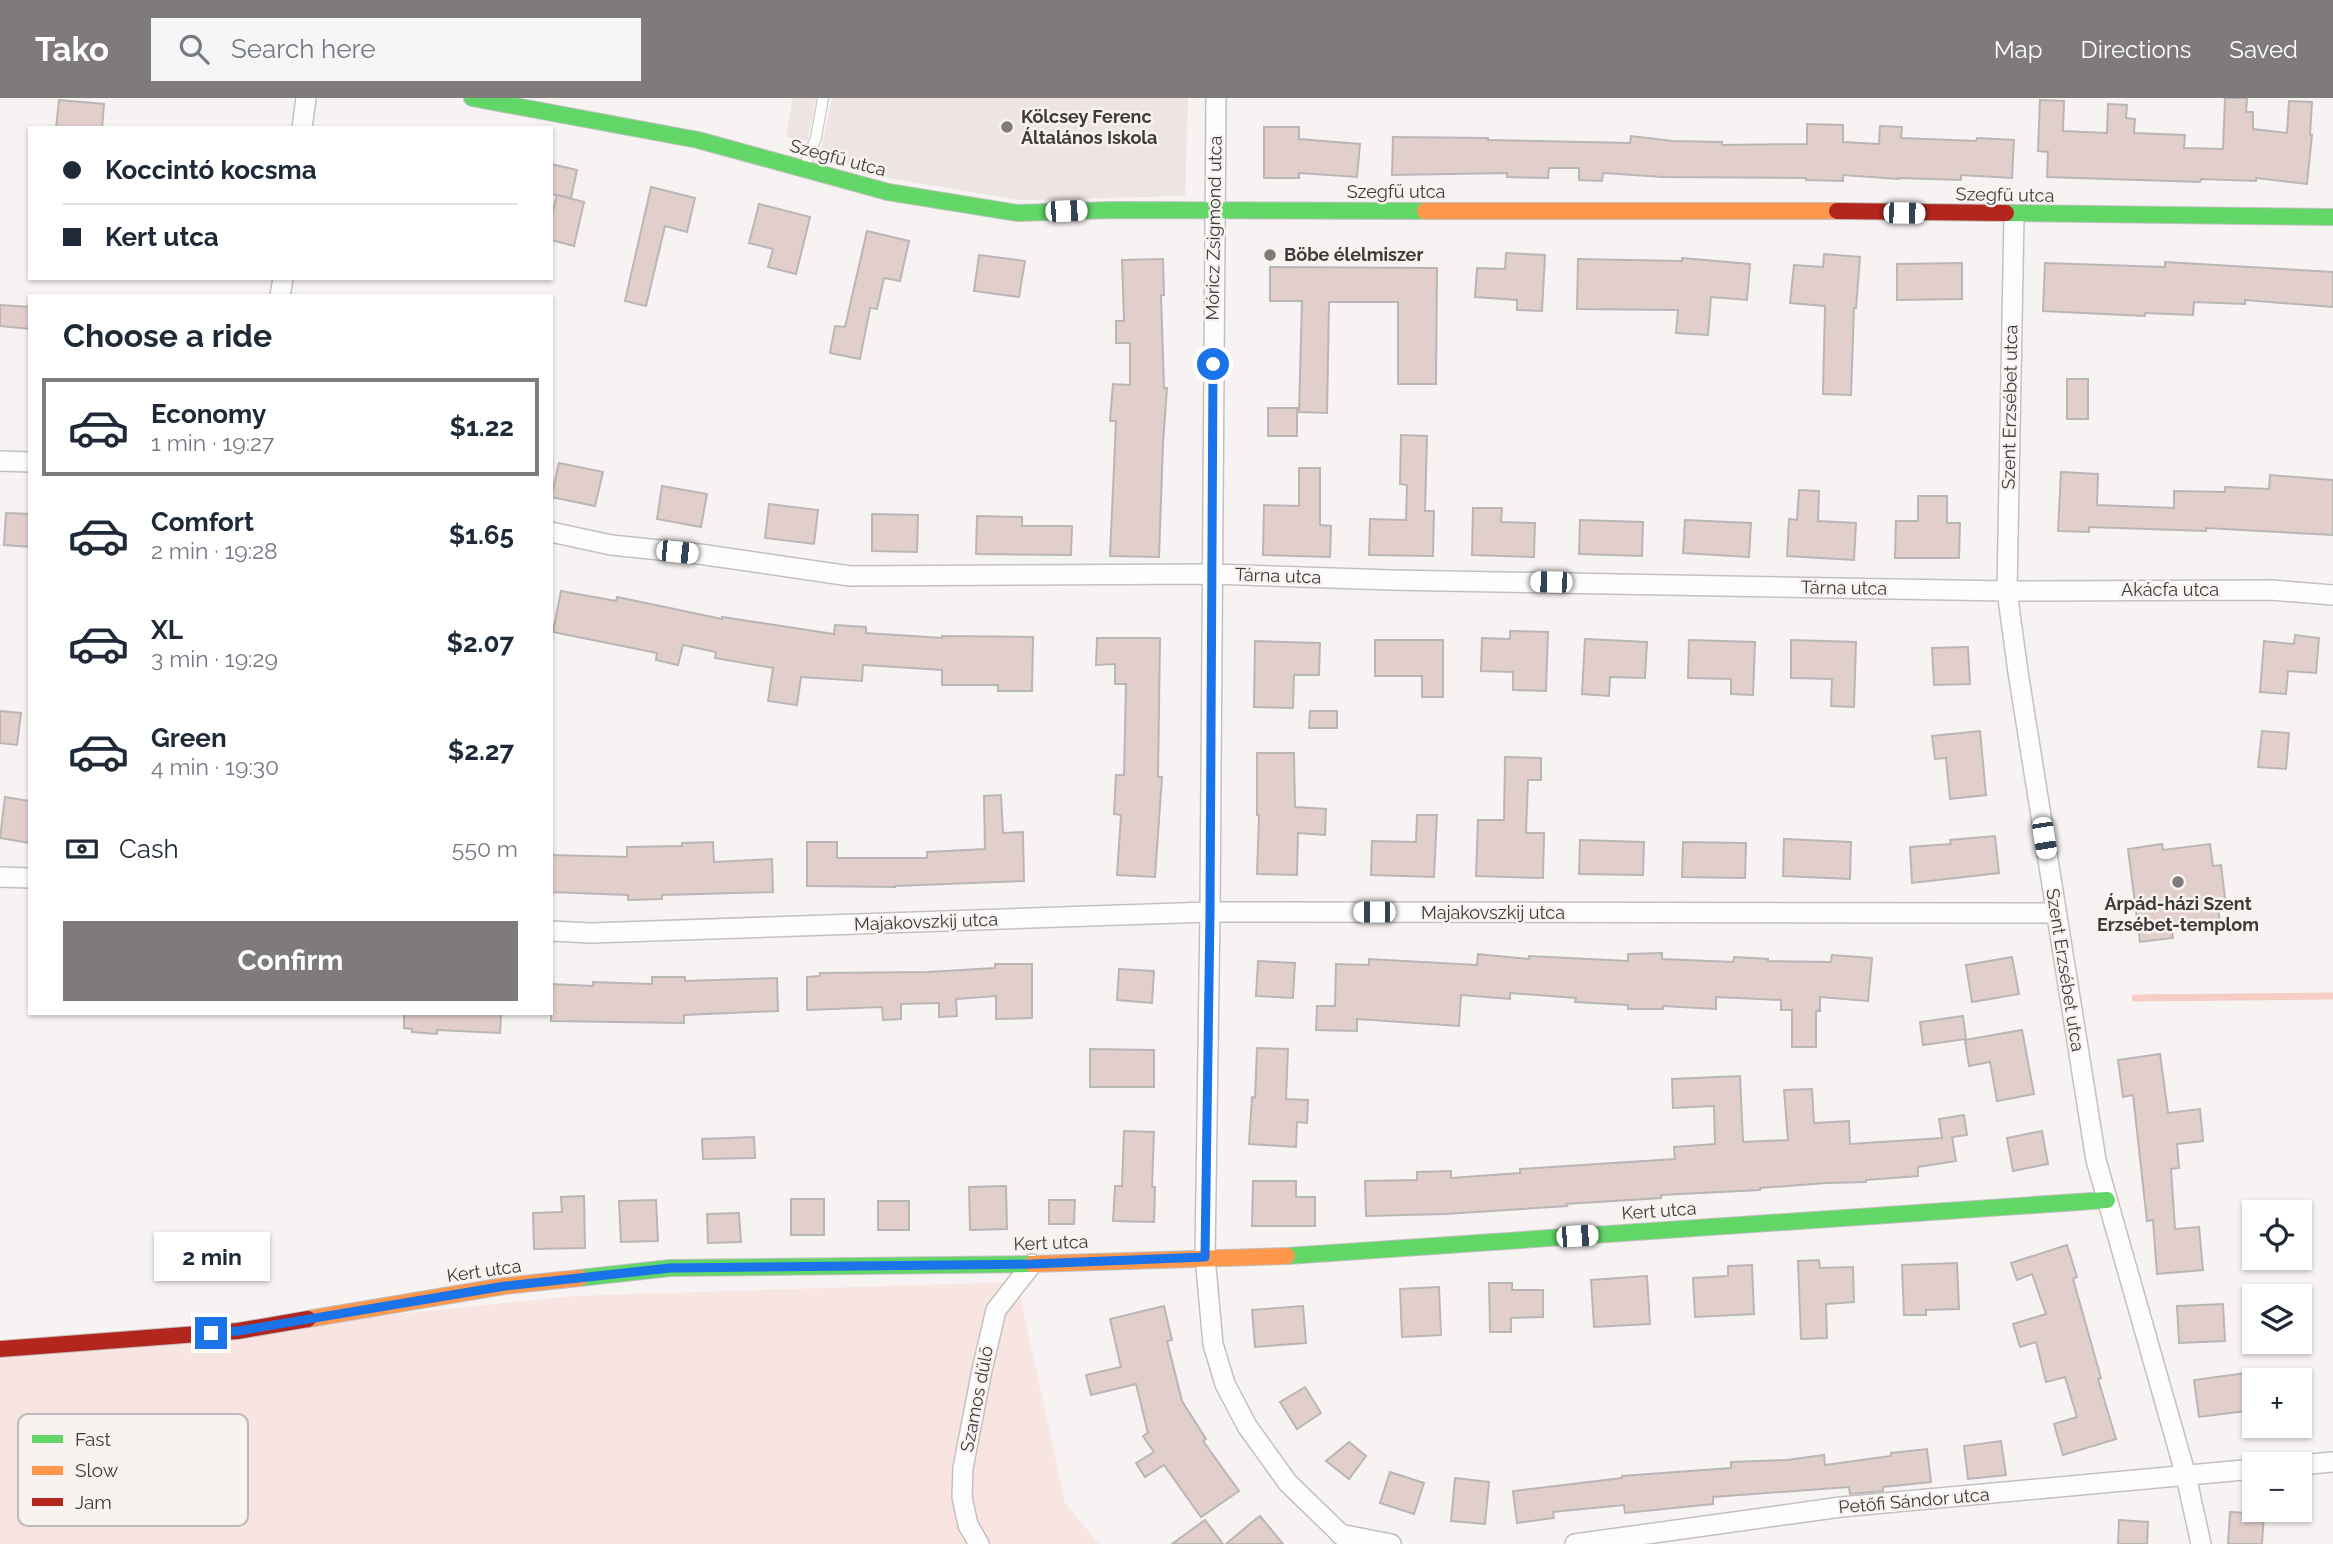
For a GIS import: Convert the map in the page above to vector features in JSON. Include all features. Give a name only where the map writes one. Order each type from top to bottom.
[{"type":"street","points":[[302,126],[306,98]]},
{"type":"street","name":"Szegfű utca","points":[[472,98],[698,140],[888,192],[1018,213],[1113,210],[1740,210],[2333,217]]},
{"type":"street","name":"Móricz Zsigmond utca","points":[[1216,98],[1205,1257],[1213,1344],[1225,1384],[1247,1426],[1288,1483],[1345,1539]]},
{"type":"street","name":"Szent Erzsébet utca","points":[[2014,215],[2007,590],[2096,1160],[2186,1476],[2201,1544]]},
{"type":"street","points":[[0,461],[28,462]]},
{"type":"street","name":"Tárna utca","points":[[553,532],[611,545],[699,554],[850,576],[1212,574],[1404,580],[2007,590]]},
{"type":"street","name":"Akácfa utca","points":[[2007,590],[2271,590],[2333,595]]},
{"type":"street","points":[[0,877],[28,878]]},
{"type":"street","name":"Majakovszkij utca","points":[[553,931],[605,932],[1210,912],[2056,914]]},
{"type":"street","name":"Kert utca","points":[[0,1350],[238,1331],[505,1286],[670,1268],[1032,1264],[1205,1257],[1255,1258],[2107,1200]]},
{"type":"street","name":"Szamos dűlő","points":[[979,1544],[968,1525],[962,1497],[964,1468],[982,1370],[996,1310],[1032,1264]]},
{"type":"street","points":[[2312,1463],[2333,1461]]},
{"type":"street","name":"Petőfi Sándor utca","points":[[1575,1544],[1841,1507],[2242,1470]]},
{"type":"street","points":[[1345,1539],[1391,1544]]},
{"type":"lane","points":[[803,169],[816,138],[823,98]]},
{"type":"shaded area","points":[[793,98],[816,98],[808,141],[786,137]]},
{"type":"shaded area","name":"Kölcsey Ferenc Általános Iskola","points":[[832,98],[1188,98],[1185,196],[1019,200],[887,178],[820,155]]},
{"type":"shaded area","points":[[1017,1282],[1065,1503],[1099,1544],[0,1544],[0,1349],[232,1331],[574,1296]]},
{"type":"building","points":[[2225,98],[2247,98],[2246,112],[2253,112],[2253,129],[2287,133],[2289,101],[2312,102],[2307,184],[2256,178],[2256,181],[2201,179],[2200,182],[2047,177],[2048,152],[2038,151],[2040,100],[2064,101],[2063,131],[2107,133],[2108,104],[2127,105],[2126,118],[2135,119],[2134,133],[2185,135],[2184,148],[2223,149]]},
{"type":"building","points":[[59,100],[104,104],[102,126],[56,126]]},
{"type":"building","points":[[1807,124],[1843,125],[1843,142],[1879,144],[1880,126],[1902,127],[1901,138],[2014,140],[2012,178],[1961,175],[1961,180],[1898,179],[1843,175],[1843,181],[1603,173],[1602,181],[1579,180],[1579,168],[1549,168],[1548,178],[1507,177],[1507,173],[1392,175],[1393,137],[1630,143],[1631,136],[1673,141],[1722,142],[1722,145],[1807,144]]},
{"type":"building","points":[[1264,127],[1299,127],[1299,139],[1360,144],[1357,177],[1299,173],[1299,178],[1264,178]]},
{"type":"building","points":[[553,164],[577,170],[571,198],[553,194]]},
{"type":"building","points":[[651,187],[695,198],[687,232],[665,226],[646,306],[625,301]]},
{"type":"building","points":[[557,195],[584,202],[574,246],[553,241],[553,210]]},
{"type":"building","points":[[759,204],[810,217],[796,274],[768,267],[773,249],[749,243]]},
{"type":"building","points":[[867,231],[909,241],[900,281],[884,278],[877,309],[870,308],[860,359],[830,353],[835,326],[845,327]]},
{"type":"building","points":[[1506,253],[1545,255],[1542,311],[1517,310],[1517,300],[1475,297],[1477,268],[1505,269]]},
{"type":"building","points":[[1824,254],[1860,257],[1854,308],[1851,395],[1823,394],[1825,306],[1790,303],[1794,265],[1823,267]]},
{"type":"building","points":[[979,255],[1025,261],[1019,297],[974,291]]},
{"type":"building","points":[[1682,258],[1750,264],[1747,300],[1711,297],[1708,335],[1676,333],[1678,310],[1577,309],[1578,259],[1682,261]]},
{"type":"building","points":[[1163,259],[1164,295],[1161,295],[1164,388],[1167,388],[1159,557],[1110,556],[1116,421],[1110,421],[1113,384],[1130,385],[1130,343],[1116,343],[1116,321],[1124,321],[1122,260]]},
{"type":"building","points":[[2165,262],[2333,272],[2333,307],[2245,300],[2245,304],[2194,302],[2193,315],[2145,313],[2145,316],[2043,311],[2045,263],[2165,267]]},
{"type":"building","points":[[1962,263],[1962,299],[1897,300],[1897,264]]},
{"type":"building","points":[[1270,267],[1437,268],[1436,384],[1398,384],[1398,302],[1329,302],[1327,413],[1299,412],[1302,301],[1270,301]]},
{"type":"building","points":[[0,305],[28,307],[28,329],[0,326]]},
{"type":"building","points":[[2067,379],[2088,379],[2088,419],[2067,419]]},
{"type":"building","points":[[1268,408],[1297,408],[1297,436],[1268,436]]},
{"type":"building","points":[[1401,435],[1427,436],[1425,511],[1434,511],[1433,556],[1369,555],[1370,519],[1406,520],[1407,485],[1400,484]]},
{"type":"building","points":[[559,463],[603,472],[595,506],[553,497]]},
{"type":"building","points":[[1299,468],[1320,468],[1320,525],[1331,526],[1330,557],[1263,555],[1264,505],[1299,506]]},
{"type":"building","points":[[2061,472],[2098,474],[2097,505],[2174,508],[2174,491],[2225,492],[2225,487],[2269,489],[2270,475],[2333,480],[2333,535],[2206,528],[2206,531],[2089,527],[2089,532],[2058,531]]},
{"type":"building","points":[[662,486],[707,494],[701,527],[657,519]]},
{"type":"building","points":[[1799,490],[1819,491],[1818,521],[1856,523],[1854,560],[1787,556],[1789,519],[1797,520]]},
{"type":"building","points":[[1918,496],[1947,496],[1947,523],[1960,523],[1959,558],[1895,558],[1896,521],[1918,521]]},
{"type":"building","points":[[769,504],[818,510],[814,544],[765,538]]},
{"type":"building","points":[[1473,508],[1502,508],[1501,522],[1535,523],[1534,557],[1472,555]]},
{"type":"building","points":[[6,513],[28,514],[28,547],[4,545]]},
{"type":"building","points":[[872,514],[918,515],[917,552],[872,551]]},
{"type":"building","points":[[977,516],[1022,517],[1022,526],[1072,526],[1071,555],[976,554]]},
{"type":"building","points":[[1580,520],[1643,522],[1642,556],[1579,554]]},
{"type":"building","points":[[1685,520],[1751,523],[1749,557],[1683,553]]},
{"type":"building","points":[[561,591],[616,601],[617,597],[722,619],[834,634],[835,625],[866,627],[866,633],[942,638],[1033,637],[1032,691],[998,691],[998,685],[942,685],[942,670],[863,665],[862,681],[801,677],[797,705],[768,701],[773,668],[715,658],[716,652],[683,645],[678,665],[656,660],[657,653],[553,632]]},
{"type":"building","points":[[1510,631],[1548,632],[1546,691],[1513,690],[1513,672],[1481,671],[1482,638],[1510,639]]},
{"type":"building","points":[[2295,635],[2319,638],[2316,673],[2288,671],[2286,694],[2260,692],[2264,641],[2294,644]]},
{"type":"building","points":[[1097,638],[1160,638],[1158,777],[1162,777],[1155,877],[1117,875],[1121,815],[1114,814],[1116,775],[1124,775],[1126,684],[1115,684],[1115,664],[1096,665]]},
{"type":"building","points":[[1585,639],[1647,642],[1645,678],[1610,677],[1609,696],[1582,694]]},
{"type":"building","points":[[1375,640],[1443,640],[1443,697],[1422,697],[1422,676],[1375,676]]},
{"type":"building","points":[[1689,640],[1755,642],[1753,695],[1731,694],[1731,679],[1688,678]]},
{"type":"building","points":[[1791,640],[1856,642],[1854,707],[1831,706],[1832,679],[1791,678]]},
{"type":"building","points":[[1255,641],[1320,643],[1319,675],[1294,675],[1293,708],[1254,707]]},
{"type":"building","points":[[1968,647],[1970,684],[1934,685],[1932,648]]},
{"type":"building","points":[[0,711],[21,713],[17,745],[0,743]]},
{"type":"building","points":[[1310,711],[1337,711],[1337,728],[1309,728]]},
{"type":"building","points":[[1980,731],[1986,795],[1950,799],[1946,758],[1935,759],[1932,736]]},
{"type":"building","points":[[2262,731],[2289,733],[2286,769],[2258,767]]},
{"type":"building","points":[[1257,753],[1294,753],[1295,807],[1326,809],[1325,835],[1298,833],[1297,875],[1257,874]]},
{"type":"building","points":[[1505,757],[1541,758],[1541,780],[1528,780],[1526,833],[1544,833],[1543,878],[1476,876],[1478,820],[1504,820]]},
{"type":"building","points":[[1001,795],[1003,833],[1023,832],[1024,881],[895,887],[807,886],[807,842],[837,842],[837,858],[927,858],[927,852],[985,849],[984,796]]},
{"type":"building","points":[[5,797],[28,801],[28,843],[0,838]]},
{"type":"building","points":[[1417,815],[1437,815],[1434,877],[1371,875],[1372,841],[1416,842]]},
{"type":"building","points":[[1995,836],[1999,873],[1912,883],[1910,847],[1951,844],[1950,840]]},
{"type":"building","points":[[1784,839],[1851,842],[1850,879],[1783,876]]},
{"type":"building","points":[[1580,840],[1644,842],[1643,875],[1579,874]]},
{"type":"building","points":[[713,842],[714,862],[772,859],[773,892],[662,895],[662,899],[628,900],[628,895],[553,892],[553,855],[627,857],[627,847],[682,846],[682,843]]},
{"type":"building","points":[[1683,842],[1746,843],[1745,878],[1682,877]]},
{"type":"building","name":"Árpád-házi Szent Erzsébet-templom","points":[[2162,844],[2163,850],[2210,844],[2213,866],[2221,865],[2225,898],[2217,899],[2220,923],[2172,929],[2173,938],[2140,942],[2128,849]]},
{"type":"building","points":[[1662,953],[1662,959],[1733,962],[1734,957],[1768,961],[1831,962],[1832,955],[1872,958],[1868,1001],[1820,997],[1820,1011],[1816,1011],[1816,1047],[1792,1047],[1792,1010],[1781,1010],[1781,1000],[1716,997],[1716,1009],[1663,1006],[1663,1009],[1628,1009],[1628,1005],[1575,1002],[1576,998],[1510,993],[1510,999],[1461,995],[1459,1026],[1357,1019],[1357,1031],[1316,1030],[1317,1006],[1335,1006],[1336,964],[1369,965],[1369,959],[1477,965],[1478,954],[1529,959],[1529,956],[1628,961],[1628,954]]},
{"type":"building","points":[[2012,957],[2019,994],[1972,1002],[1966,965]]},
{"type":"building","points":[[1258,961],[1295,963],[1293,998],[1256,996]]},
{"type":"building","points":[[995,964],[1032,964],[1032,1018],[996,1019],[996,996],[956,999],[957,1016],[939,1017],[939,1003],[901,1004],[901,1019],[883,1020],[882,1007],[807,1010],[807,977],[820,976],[820,973],[928,972],[995,968]]},
{"type":"building","points":[[1119,969],[1154,971],[1152,1003],[1117,1000]]},
{"type":"building","points":[[652,977],[685,977],[685,981],[777,978],[778,1011],[684,1015],[684,1023],[551,1021],[553,984],[652,984]]},
{"type":"building","points":[[404,1015],[501,1015],[500,1033],[437,1030],[437,1034],[412,1032],[412,1029],[404,1028]]},
{"type":"building","points":[[1963,1016],[1966,1039],[1923,1045],[1920,1022]]},
{"type":"building","points":[[2022,1030],[2034,1094],[1997,1101],[1990,1062],[1969,1066],[1965,1040]]},
{"type":"building","points":[[1257,1048],[1288,1049],[1286,1099],[1308,1100],[1307,1123],[1297,1122],[1296,1147],[1249,1144],[1252,1097],[1255,1098]]},
{"type":"building","points":[[1090,1049],[1154,1050],[1154,1087],[1090,1087]]},
{"type":"building","points":[[2160,1054],[2168,1113],[2200,1109],[2203,1141],[2177,1144],[2179,1168],[2171,1169],[2175,1229],[2199,1227],[2203,1270],[2157,1274],[2153,1220],[2147,1221],[2133,1095],[2123,1097],[2118,1060]]},
{"type":"building","points":[[1740,1076],[1743,1142],[1788,1140],[1784,1090],[1812,1089],[1814,1123],[1849,1121],[1850,1144],[1942,1138],[1939,1119],[1964,1115],[1967,1135],[1952,1137],[1956,1161],[1918,1167],[1918,1176],[1760,1190],[1661,1195],[1661,1198],[1566,1204],[1567,1206],[1366,1216],[1365,1181],[1417,1180],[1417,1172],[1451,1171],[1451,1178],[1520,1173],[1520,1169],[1675,1159],[1674,1147],[1715,1144],[1714,1106],[1673,1108],[1672,1079]]},
{"type":"building","points":[[1124,1131],[1154,1132],[1154,1222],[1113,1221],[1115,1186],[1122,1186]]},
{"type":"building","points":[[2042,1131],[2048,1164],[2013,1171],[2007,1138]]},
{"type":"building","points":[[754,1137],[755,1158],[703,1159],[702,1139]]},
{"type":"building","points":[[1253,1181],[1296,1181],[1296,1197],[1315,1197],[1315,1226],[1252,1226]]},
{"type":"building","points":[[1006,1186],[1007,1229],[970,1230],[969,1187]]},
{"type":"building","points":[[584,1196],[585,1248],[534,1249],[533,1213],[562,1212],[561,1197]]},
{"type":"building","points":[[791,1199],[824,1199],[824,1235],[791,1235]]},
{"type":"building","points":[[656,1200],[658,1241],[621,1242],[619,1201]]},
{"type":"building","points":[[1049,1200],[1075,1200],[1074,1224],[1049,1224]]},
{"type":"building","points":[[878,1201],[909,1201],[909,1230],[878,1230]]},
{"type":"building","points":[[739,1213],[741,1242],[708,1243],[707,1214]]},
{"type":"building","points":[[2067,1245],[2077,1277],[2073,1279],[2101,1378],[2098,1379],[2116,1439],[2063,1455],[2054,1424],[2077,1417],[2065,1377],[2046,1382],[2036,1342],[2020,1347],[2013,1324],[2046,1314],[2032,1274],[2017,1280],[2011,1263]]},
{"type":"building","points":[[1819,1260],[1820,1268],[1853,1267],[1854,1302],[1826,1304],[1827,1338],[1801,1339],[1798,1261]]},
{"type":"building","points":[[1957,1263],[1959,1309],[1926,1310],[1926,1315],[1904,1315],[1902,1265]]},
{"type":"building","points":[[1752,1265],[1754,1314],[1695,1317],[1693,1278],[1728,1276],[1728,1266]]},
{"type":"building","points":[[1647,1276],[1650,1324],[1594,1327],[1591,1280]]},
{"type":"building","points":[[1489,1283],[1512,1283],[1512,1290],[1543,1290],[1543,1317],[1511,1318],[1511,1332],[1490,1332]]},
{"type":"building","points":[[1439,1287],[1441,1335],[1402,1337],[1400,1289]]},
{"type":"building","points":[[2223,1304],[2225,1341],[2179,1343],[2177,1306]]},
{"type":"building","points":[[1164,1306],[1172,1340],[1167,1341],[1182,1401],[1206,1439],[1203,1441],[1239,1491],[1201,1517],[1164,1465],[1145,1477],[1136,1463],[1154,1452],[1143,1436],[1148,1433],[1136,1384],[1091,1395],[1086,1375],[1121,1367],[1110,1319]]},
{"type":"building","points":[[1303,1306],[1306,1343],[1255,1347],[1252,1310]]},
{"type":"building","points":[[2242,1374],[2242,1412],[2199,1417],[2194,1380]]},
{"type":"building","points":[[1305,1387],[1321,1413],[1297,1429],[1280,1402]]},
{"type":"building","points":[[2001,1441],[2006,1475],[1968,1479],[1964,1446]]},
{"type":"building","points":[[1349,1442],[1366,1456],[1349,1479],[1326,1461]]},
{"type":"building","points":[[1927,1449],[1931,1482],[1883,1487],[1883,1491],[1850,1494],[1849,1487],[1713,1497],[1713,1504],[1625,1513],[1624,1505],[1553,1512],[1554,1518],[1517,1523],[1513,1491],[1622,1476],[1731,1468],[1731,1462],[1787,1460],[1824,1455],[1825,1465]]},
{"type":"building","points":[[1390,1472],[1424,1483],[1414,1514],[1380,1503]]},
{"type":"building","points":[[1455,1478],[1489,1482],[1485,1524],[1451,1521]]},
{"type":"building","points":[[2230,1512],[2242,1513],[2242,1522],[2263,1522],[2262,1544],[2228,1544]]},
{"type":"building","points":[[1260,1516],[1283,1544],[1226,1544],[1251,1523]]},
{"type":"building","points":[[1205,1520],[1223,1544],[1172,1544]]},
{"type":"building","points":[[2119,1520],[2148,1522],[2147,1544],[2118,1544]]},
{"type":"waterway","points":[[2135,998],[2333,996]]},
{"type":"traffic: fast","points":[[472,98],[698,140],[888,192],[1018,213],[1113,210],[1425,211]]},
{"type":"traffic: fast","points":[[2006,213],[2333,217]]},
{"type":"traffic: fast","points":[[1287,1256],[2107,1200]]},
{"type":"traffic: fast","points":[[580,1278],[670,1268],[1032,1264]]},
{"type":"traffic: slow","points":[[1425,211],[1837,211]]},
{"type":"traffic: slow","points":[[1032,1264],[1287,1256]]},
{"type":"traffic: slow","points":[[308,1319],[504,1286],[580,1278]]},
{"type":"traffic: jam","points":[[1837,211],[2006,213]]},
{"type":"traffic: jam","points":[[0,1349],[238,1331],[308,1319]]},
{"type":"place","name":"Kölcsey Ferenc Általános Iskola","points":[[1007,127]]},
{"type":"place","name":"Böbe élelmiszer","points":[[1270,255]]},
{"type":"place","name":"Árpád-házi Szent Erzsébet-templom","points":[[2178,882]]},
{"type":"route","points":[[211,1333],[238,1331],[505,1286],[670,1268],[1032,1264],[1205,1257],[1213,364]]}]
